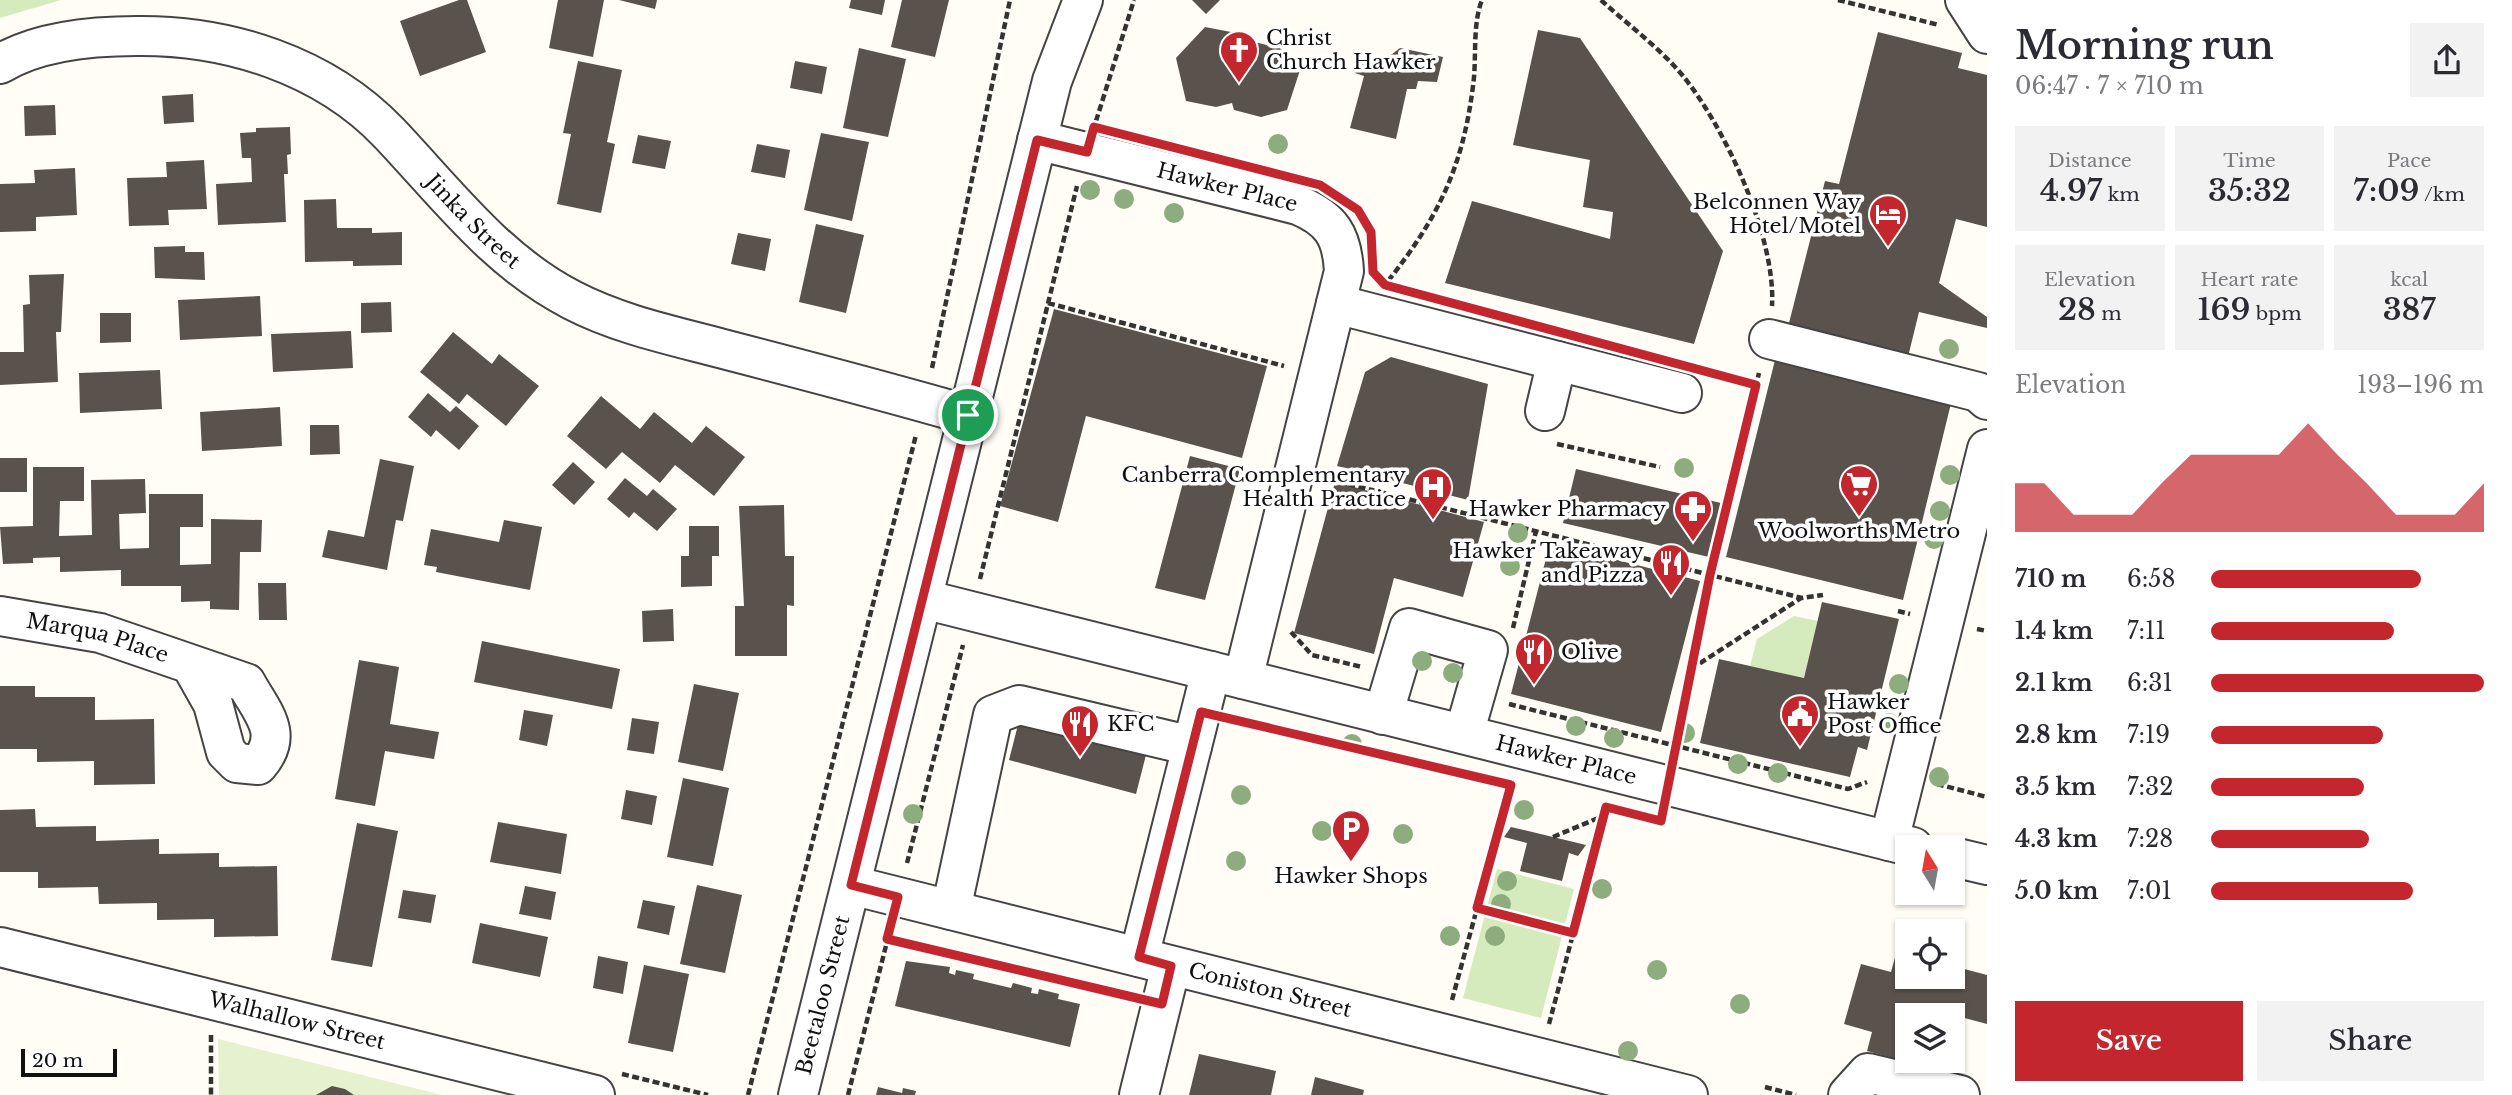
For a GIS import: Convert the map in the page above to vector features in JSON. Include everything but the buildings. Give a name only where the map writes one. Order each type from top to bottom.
[{"type":"street","name":"Beetaloo Street","points":[[1052,81],[1062,0]]},
{"type":"street","name":"Beetaloo Street","points":[[798,1095],[1052,81],[1083,0]]},
{"type":"street","points":[[1956,14],[1987,34]]},
{"type":"street","name":"Jinka Street","points":[[0,64],[50,45],[121,36],[183,35],[245,48],[275,58],[333,89],[386,130],[466,220],[536,279],[573,301],[613,318],[668,334],[968,415]]},
{"type":"street","name":"Hawker Place","points":[[1037,140],[1298,205],[1320,214],[1332,227],[1343,253],[1344,271],[1295,471],[1227,675]]},
{"type":"street","points":[[1336,304],[1557,361],[1693,382]]},
{"type":"street","points":[[1769,339],[1978,392],[1987,400]]},
{"type":"street","points":[[1545,426],[1557,361]]},
{"type":"street","name":"Hawker Place","points":[[1903,835],[1987,449]]},
{"type":"street","name":"Hawker Place","points":[[923,599],[1895,843]]},
{"type":"street","name":"Marqua Place","points":[[0,616],[100,633],[191,665]]},
{"type":"street","points":[[1383,715],[1409,628],[1488,650],[1464,734]]},
{"type":"street","points":[[1139,1095],[1162,1004],[1155,962],[1196,729],[1227,675]]},
{"type":"street","points":[[951,910],[993,715],[1019,705],[1196,729]]},
{"type":"street","points":[[1965,860],[1987,865]]},
{"type":"street","name":"Coniston Street","points":[[851,885],[1688,1095]]},
{"type":"street","name":"Walhallow Street","points":[[0,947],[595,1095]]},
{"type":"street","points":[[1848,1095],[1868,1073],[1960,1095]]},
{"type":"path","points":[[931,370],[1010,0]]},
{"type":"path","points":[[848,1095],[1087,152],[1134,0]]},
{"type":"path","points":[[1385,285],[1421,239],[1456,172],[1474,85],[1482,0]]},
{"type":"path","points":[[1601,0],[1682,75],[1705,108],[1743,182],[1770,262],[1769,339],[1710,575],[1667,786]]},
{"type":"path","points":[[1838,0],[1956,14]]},
{"type":"path","points":[[1379,279],[1385,285],[1398,289]]},
{"type":"path","points":[[1048,303],[1292,368]]},
{"type":"path","points":[[1693,382],[1756,385]]},
{"type":"path","points":[[748,1095],[919,423]]},
{"type":"path","points":[[1545,426],[1660,467]]},
{"type":"path","points":[[1295,471],[1802,598],[1823,595]]},
{"type":"path","points":[[1511,635],[1536,531]]},
{"type":"path","points":[[981,574],[993,577]]},
{"type":"path","points":[[1690,669],[1802,598]]},
{"type":"path","points":[[1909,627],[1915,602]]},
{"type":"path","points":[[1285,625],[1312,655],[1395,675]]},
{"type":"path","points":[[1475,695],[1849,789],[1870,780]]},
{"type":"path","points":[[1196,729],[1424,764]]},
{"type":"path","points":[[1499,782],[1525,788]]},
{"type":"path","points":[[1451,1005],[1511,785]]},
{"type":"path","points":[[1540,1058],[1606,807],[1617,809]]},
{"type":"path","points":[[1553,837],[1604,816]]},
{"type":"path","points":[[1477,908],[1573,933]]},
{"type":"path","points":[[887,939],[1162,1004]]},
{"type":"path","points":[[211,999],[211,1095]]},
{"type":"path","points":[[1765,1087],[1796,1095]]},
{"type":"green space","points":[[0,0],[61,0],[0,18]]},
{"type":"green space","points":[[1794,616],[1818,621],[1804,678],[1750,666],[1757,639]]},
{"type":"green space","points":[[1497,869],[1574,889],[1541,1018],[1463,998]]},
{"type":"green space","points":[[218,1039],[442,1095],[219,1095]]},
{"type":"place","name":"Christ Church Hawker","points":[[1239,84]]},
{"type":"place","name":"Belconnen Way Hotel/Motel","points":[[1888,248]]},
{"type":"place","name":"Woolworths Metro","points":[[1859,518]]},
{"type":"place","name":"Canberra Complementary Health Practice","points":[[1433,521]]},
{"type":"place","name":"Hawker Pharmacy","points":[[1693,543]]},
{"type":"place","name":"Hawker Takeaway and Pizza","points":[[1671,597]]},
{"type":"place","name":"Olive","points":[[1534,686]]},
{"type":"place","name":"Hawker Post Office","points":[[1800,748]]},
{"type":"place","name":"KFC","points":[[1080,758]]},
{"type":"place","name":"Hawker Shops","points":[[1351,863]]},
{"type":"route","points":[[1094,127],[1320,185],[1358,210],[1371,232],[1373,272],[1385,285],[1756,385],[1710,575],[1661,821],[1606,807],[1573,933],[1477,908],[1511,785],[1201,712],[1139,957],[1171,966],[1162,1004],[887,939],[898,897],[851,885],[968,415],[1037,140],[1087,152],[1094,127]]}]
